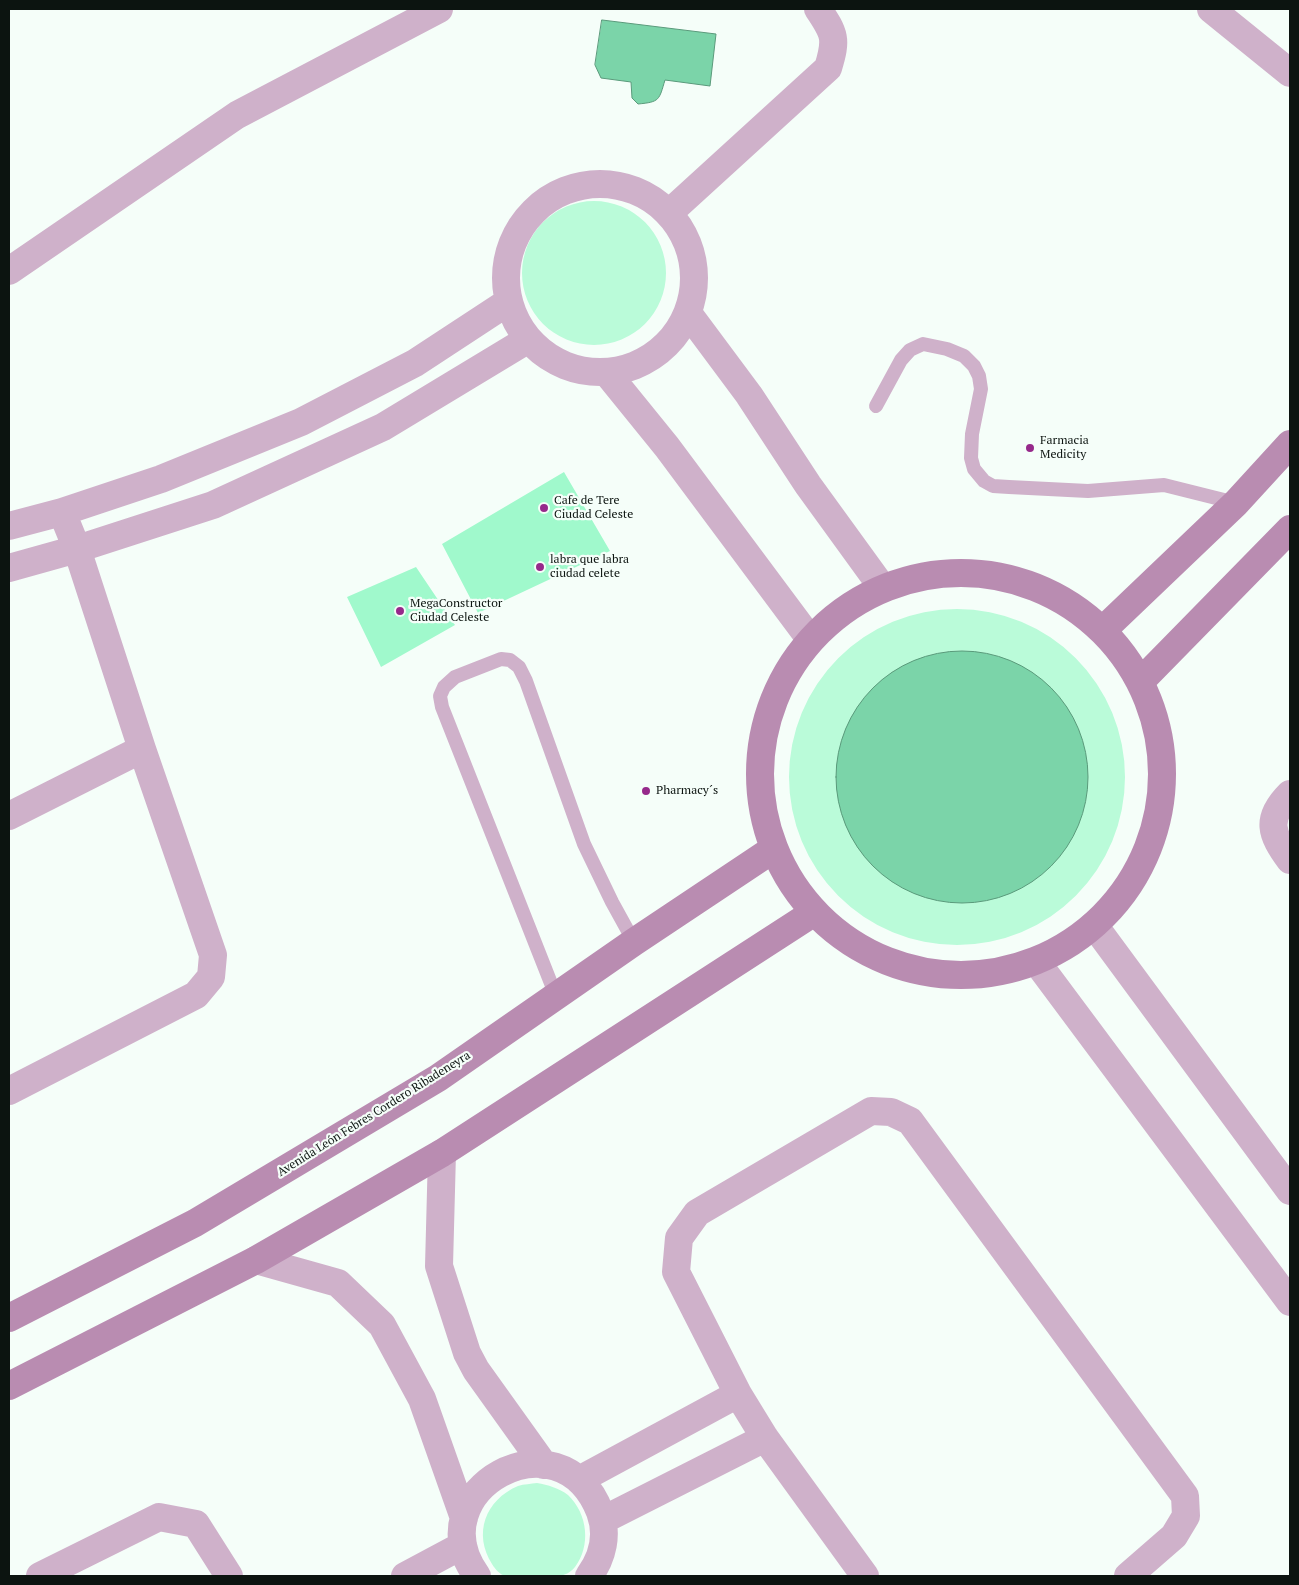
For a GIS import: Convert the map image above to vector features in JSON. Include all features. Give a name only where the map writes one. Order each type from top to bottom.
[{"type":"street","points":[[9,271],[237,115],[439,9]]},
{"type":"street","points":[[669,213],[828,68],[834,47],[831,29],[818,9]]},
{"type":"street","points":[[1211,9],[1290,73]]},
{"type":"street","points":[[606,184],[640,192],[669,213],[688,242],[695,278],[688,313],[670,343],[641,364],[607,373],[563,366],[528,340],[508,302],[506,267],[517,234],[539,206],[570,188],[606,184]]},
{"type":"street","points":[[9,526],[62,512],[161,480],[301,422],[415,362],[508,302]]},
{"type":"street","points":[[688,313],[749,395],[808,485],[882,587]]},
{"type":"street","points":[[9,568],[77,549],[213,505],[383,427],[528,340]]},
{"type":"street","points":[[607,373],[667,447],[810,639]]},
{"type":"street","points":[[1104,628],[1236,503],[1290,444]]},
{"type":"street","points":[[9,1091],[196,995],[211,977],[213,954],[142,749],[77,549],[62,512]]},
{"type":"street","points":[[1142,680],[1290,529]]},
{"type":"street","points":[[960,571],[1037,585],[1104,628],[1142,680],[1162,744],[1160,811],[1137,874],[1094,926],[1036,961],[957,976],[878,959],[813,913],[772,850],[758,777],[771,703],[810,639],[882,587],[960,571]]},
{"type":"street","points":[[9,816],[142,749]]},
{"type":"street","points":[[1290,794],[1281,803],[1272,823],[1277,843],[1290,860]]},
{"type":"street","name":"Avenida León Febres Cordero Ribadeneyra","points":[[9,1318],[195,1223],[438,1078],[634,942],[772,850]]},
{"type":"street","points":[[9,1386],[256,1260],[442,1153],[813,913]]},
{"type":"street","points":[[1094,926],[1290,1191]]},
{"type":"street","points":[[1036,961],[1290,1302]]},
{"type":"street","points":[[865,1576],[766,1438],[738,1394],[676,1272],[679,1238],[697,1213],[871,1111],[891,1112],[910,1121],[1185,1496],[1186,1516],[1174,1536],[1128,1576]]},
{"type":"street","points":[[442,1153],[439,1266],[467,1353],[476,1370],[544,1464]]},
{"type":"street","points":[[256,1260],[338,1283],[382,1326],[422,1399],[464,1518]]},
{"type":"street","points":[[579,1480],[738,1394]]},
{"type":"street","points":[[603,1520],[766,1438]]},
{"type":"street","points":[[477,1576],[470,1567],[463,1545],[462,1532],[464,1518],[472,1499],[485,1482],[503,1471],[523,1464],[544,1464],[563,1470],[579,1480],[594,1498],[603,1520],[604,1543],[598,1564],[590,1576]]},
{"type":"street","points":[[40,1576],[159,1517],[196,1524],[229,1576]]},
{"type":"street","points":[[405,1576],[463,1545]]},
{"type":"lane","points":[[876,406],[901,360],[910,350],[923,344],[947,349],[964,356],[974,366],[979,376],[981,389],[972,434],[971,458],[974,469],[984,482],[994,486],[1088,491],[1164,485],[1236,503]]},
{"type":"lane","points":[[556,996],[442,707],[440,696],[444,687],[455,677],[501,659],[510,660],[518,667],[526,681],[584,844],[634,942]]},
{"type":"shaded area","points":[[602,20],[716,34],[710,86],[665,80],[658,99],[638,104],[632,98],[631,82],[601,78],[595,65]]},
{"type":"shaded area","points":[[594,201],[622,206],[645,222],[661,245],[666,273],[661,301],[645,324],[622,340],[594,345],[566,340],[543,324],[527,301],[522,273],[527,245],[543,222],[566,206]]},
{"type":"shaded area","points":[[957,609],[990,612],[1021,622],[1050,637],[1076,658],[1097,684],[1112,713],[1122,744],[1125,777],[1122,810],[1112,841],[1097,870],[1076,896],[1050,917],[1021,932],[990,942],[957,945],[924,942],[893,932],[864,917],[838,896],[817,870],[802,841],[792,810],[789,777],[792,744],[802,713],[817,684],[838,658],[864,637],[893,622],[924,612]]},
{"type":"shaded area","points":[[962,651],[987,654],[1010,661],[1032,673],[1051,688],[1066,707],[1078,729],[1085,752],[1088,777],[1085,802],[1078,825],[1066,847],[1051,866],[1032,881],[1010,893],[987,900],[962,903],[937,900],[914,893],[892,881],[873,866],[858,847],[846,825],[839,802],[836,777],[839,752],[846,729],[858,707],[873,688],[892,673],[914,661],[937,654]]},
{"type":"shaded area","points":[[537,1483],[561,1490],[575,1503],[580,1511],[585,1530],[583,1550],[580,1559],[572,1571],[564,1575],[510,1577],[500,1573],[495,1568],[486,1553],[483,1530],[486,1519],[490,1509],[497,1500],[507,1492],[518,1486]]},
{"type":"building","name":"Cafe de Tere Ciudad Celeste","points":[[564,472],[610,551],[478,613],[442,544]]},
{"type":"building","name":"MegaConstructor Ciudad Celeste","points":[[416,567],[455,625],[381,667],[347,597]]},
{"type":"place","name":"Farmacia Medicity","points":[[1030,448]]},
{"type":"place","name":"Cafe de Tere Ciudad Celeste","points":[[544,508]]},
{"type":"place","name":"labra que labra ciudad celete","points":[[540,567]]},
{"type":"place","name":"MegaConstructor Ciudad Celeste","points":[[400,611]]},
{"type":"place","name":"Pharmacy´s","points":[[646,791]]}]
